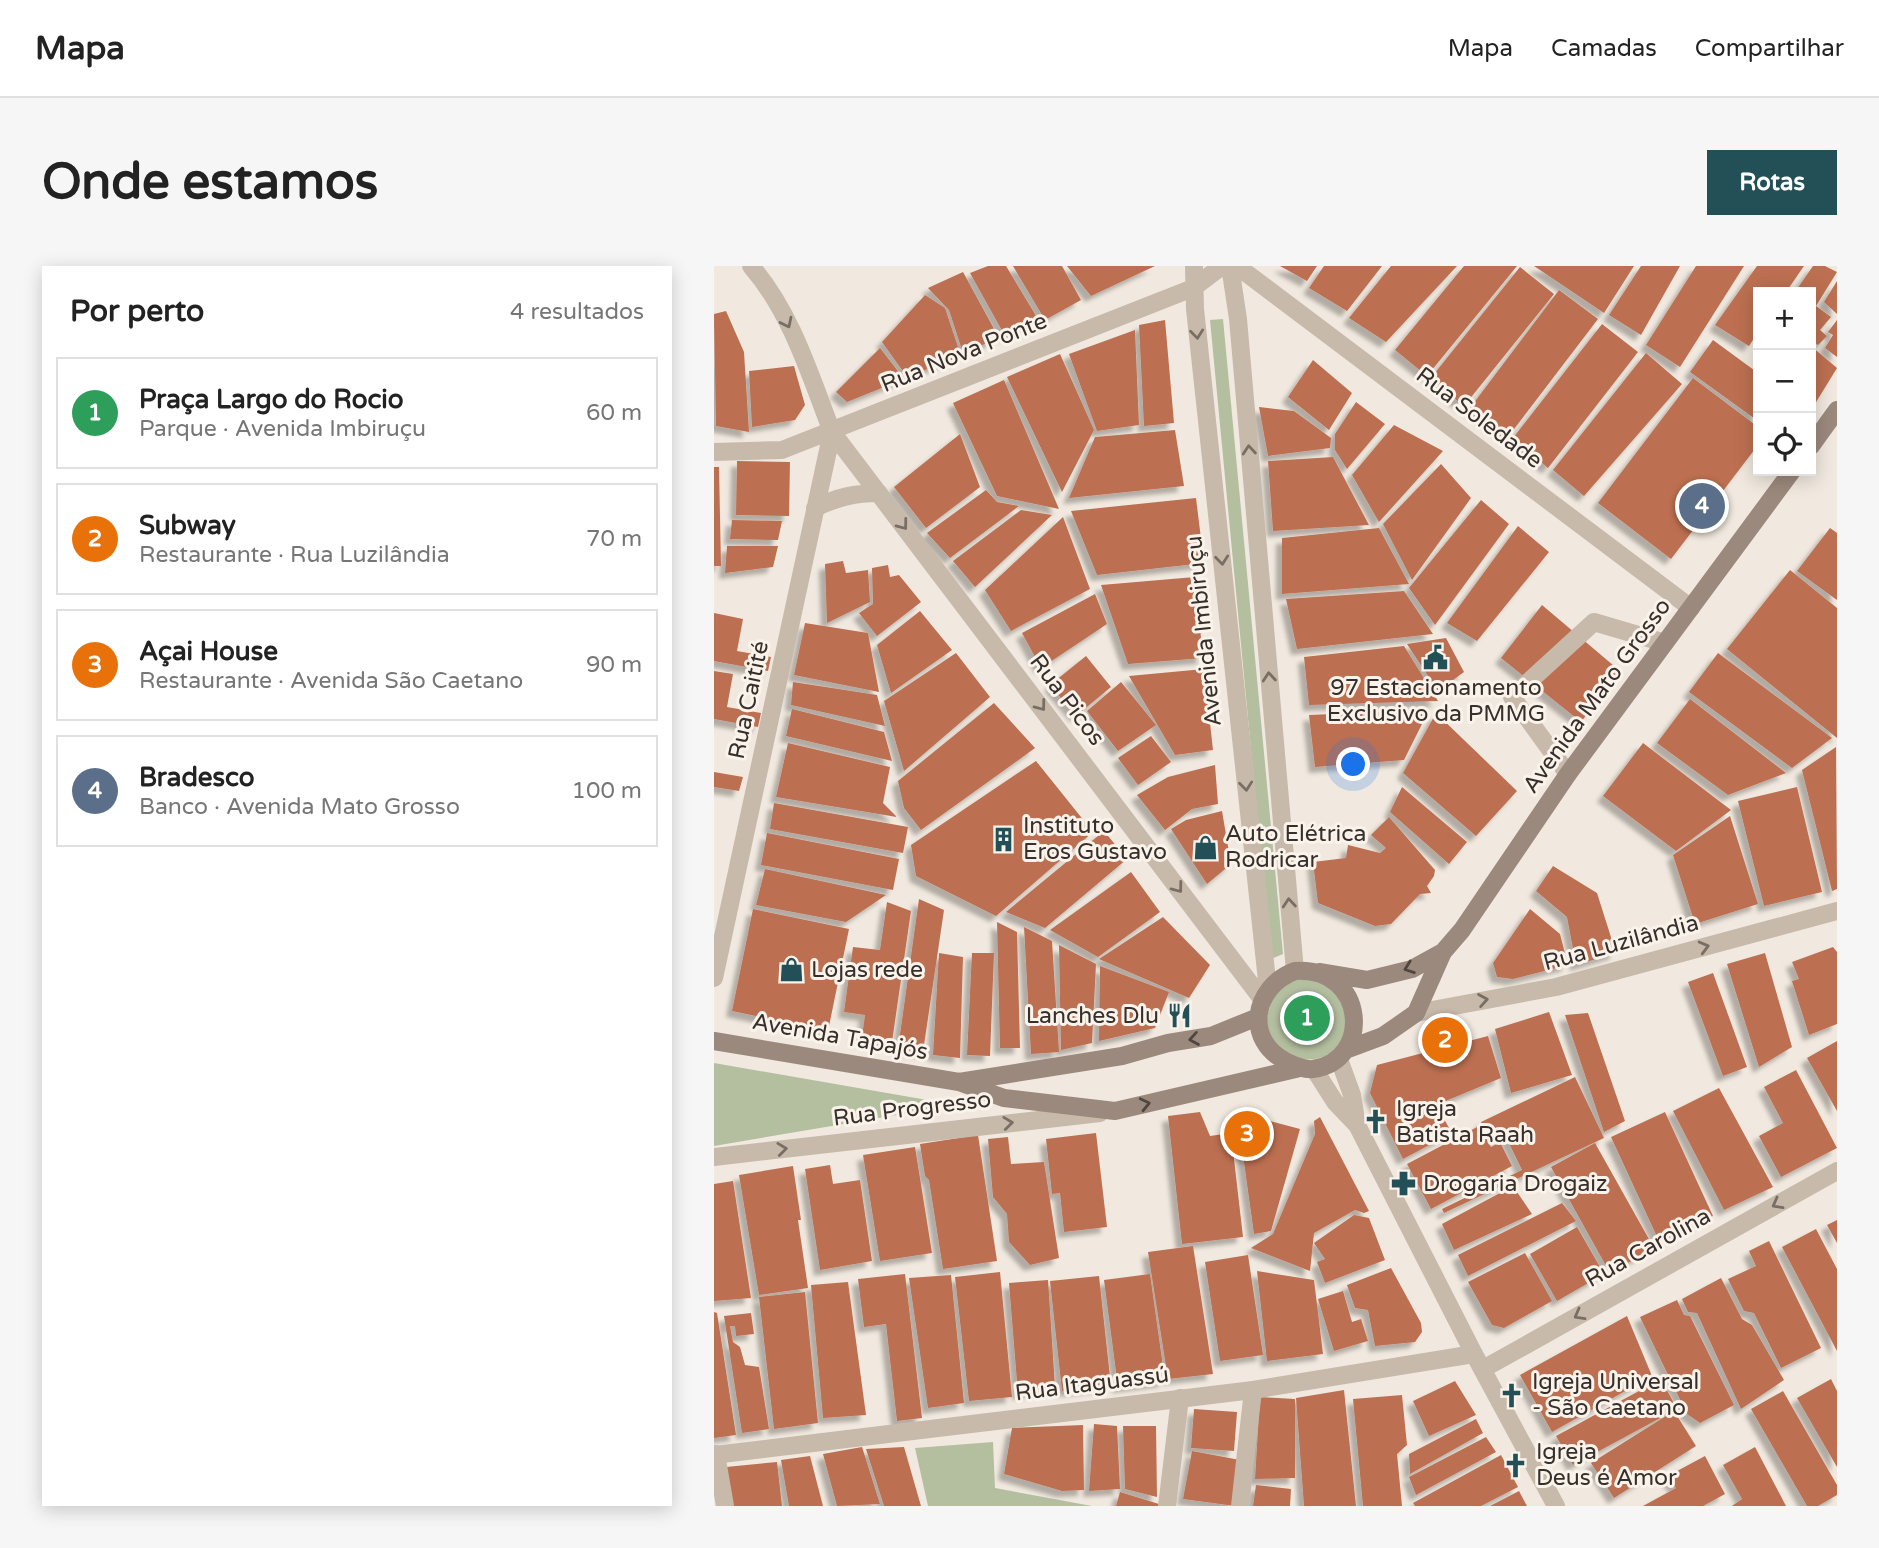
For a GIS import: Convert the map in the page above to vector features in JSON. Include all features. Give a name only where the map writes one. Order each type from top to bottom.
[{"type":"main road","points":[[1816,439],[1837,410]]},
{"type":"main road","name":"Avenida Mato Grosso","points":[[1443,952],[1462,930],[1568,774],[1788,476]]},
{"type":"main road","points":[[1307,1068],[1283,1060],[1271,1050],[1263,1038],[1258,1017],[1265,995],[1285,975],[1296,971],[1319,972],[1367,980],[1412,969],[1443,952]]},
{"type":"main road","points":[[959,1082],[1003,1098],[1115,1111],[1307,1068],[1383,1036],[1416,1013],[1443,952]]},
{"type":"main road","points":[[1319,972],[1331,978],[1348,996],[1353,1008],[1354,1022],[1343,1054]]},
{"type":"main road","points":[[959,1082],[1122,1056],[1211,1036],[1258,1017]]},
{"type":"main road","name":"Avenida Tapajós","points":[[714,1041],[959,1082]]},
{"type":"street","name":"Rua Picos","points":[[751,266],[770,288],[782,312],[832,432],[1265,995]]},
{"type":"street","name":"Avenida Imbiruçu","points":[[1194,266],[1193,288],[1265,995]]},
{"type":"street","name":"Rua Nova Ponte","points":[[714,452],[782,450],[832,432],[1193,288],[1222,266]]},
{"type":"street","points":[[1230,266],[1238,319],[1296,971]]},
{"type":"street","name":"Rua Soledade","points":[[1237,266],[1691,608]]},
{"type":"street","name":"Rua Caitité","points":[[714,978],[832,432]]},
{"type":"street","points":[[816,508],[853,493],[879,493]]},
{"type":"street","points":[[1568,774],[1512,697],[1594,622],[1665,643]]},
{"type":"street","name":"Rua Luzilândia","points":[[1416,1013],[1556,987],[1837,911]]},
{"type":"street","points":[[1343,1054],[1357,1125]]},
{"type":"street","points":[[1307,1068],[1357,1125],[1556,1506]]},
{"type":"street","name":"Rua Progresso","points":[[714,1157],[1115,1111]]},
{"type":"street","name":"Rua Carolina","points":[[1479,1361],[1837,1171]]},
{"type":"street","name":"Rua Itaguassú","points":[[715,1454],[1479,1361]]},
{"type":"street","points":[[1240,1506],[1253,1390]]},
{"type":"street","points":[[1167,1506],[1180,1398]]},
{"type":"street","points":[[715,1454],[725,1506]]},
{"type":"green space","points":[[1223,319],[1283,954],[1271,959],[1210,320]]},
{"type":"green space","points":[[1306,975],[1338,989],[1349,1023],[1334,1051],[1318,1059],[1308,1060],[1290,1056],[1282,1051],[1272,1041],[1265,1025],[1274,991]]},
{"type":"green space","points":[[714,1063],[956,1105],[714,1146]]},
{"type":"green space","points":[[993,1442],[995,1488],[1092,1506],[928,1506],[915,1448]]},
{"type":"building","points":[[988,266],[1006,266],[1041,324],[1005,336],[970,273]]},
{"type":"building","points":[[1013,266],[1062,266],[1081,300],[1045,320]]},
{"type":"building","points":[[1067,266],[1155,266],[1091,296]]},
{"type":"building","points":[[1280,266],[1317,266],[1307,281]]},
{"type":"building","points":[[1324,266],[1382,266],[1347,311],[1309,288]]},
{"type":"building","points":[[1391,266],[1457,266],[1386,342],[1349,318]]},
{"type":"building","points":[[1464,266],[1517,266],[1427,376],[1395,350]]},
{"type":"building","points":[[1534,266],[1634,266],[1604,313]]},
{"type":"building","points":[[1641,266],[1680,266],[1641,335],[1609,315]]},
{"type":"building","points":[[1696,266],[1744,266],[1680,367],[1646,345]]},
{"type":"building","points":[[1757,266],[1804,266],[1789,287],[1753,287],[1753,340],[1749,346],[1715,325]]},
{"type":"building","points":[[1813,266],[1825,266],[1837,272],[1816,306],[1816,287],[1798,287]]},
{"type":"building","points":[[1520,267],[1554,294],[1464,406],[1430,379]]},
{"type":"building","points":[[963,272],[999,338],[963,353],[949,310],[928,288]]},
{"type":"building","points":[[1837,281],[1837,314],[1824,302]]},
{"type":"building","points":[[1559,290],[1598,319],[1508,437],[1470,408]]},
{"type":"building","points":[[925,295],[945,308],[961,356],[907,377],[882,342]]},
{"type":"building","points":[[1816,306],[1831,317],[1820,330],[1827,336],[1818,345]]},
{"type":"building","points":[[726,311],[744,352],[749,432],[716,426],[714,314]]},
{"type":"building","points":[[1165,320],[1174,423],[1144,426],[1139,325]]},
{"type":"building","points":[[1837,320],[1837,357],[1825,348],[1833,335],[1828,332]]},
{"type":"building","points":[[1602,324],[1638,352],[1548,468],[1513,438]]},
{"type":"building","points":[[1135,330],[1139,425],[1097,431],[1069,354]]},
{"type":"building","points":[[1713,340],[1753,369],[1753,417],[1690,372]]},
{"type":"building","points":[[880,348],[904,379],[847,402],[836,392]]},
{"type":"building","points":[[1816,350],[1837,368],[1816,402]]},
{"type":"building","points":[[1646,353],[1682,384],[1584,496],[1553,470]]},
{"type":"building","points":[[1060,354],[1094,430],[1062,492],[1007,377]]},
{"type":"building","points":[[1313,360],[1352,393],[1329,430],[1288,397]]},
{"type":"building","points":[[794,366],[805,405],[795,420],[752,427],[749,371]]},
{"type":"building","points":[[1693,378],[1753,423],[1753,452],[1671,559],[1598,503]]},
{"type":"building","points":[[1004,380],[1059,509],[997,496],[953,403]]},
{"type":"building","points":[[1356,402],[1385,424],[1347,469],[1335,450],[1335,434]]},
{"type":"building","points":[[1259,407],[1294,411],[1331,438],[1330,448],[1268,456]]},
{"type":"building","points":[[1394,425],[1443,451],[1379,522],[1352,475]]},
{"type":"building","points":[[1175,430],[1184,486],[1069,498],[1095,437]]},
{"type":"building","points":[[960,434],[980,487],[926,528],[894,487]]},
{"type":"building","points":[[1333,457],[1369,525],[1273,531],[1268,461]]},
{"type":"building","points":[[737,461],[790,462],[789,516],[736,515]]},
{"type":"building","points":[[1441,464],[1471,498],[1412,580],[1383,524]]},
{"type":"building","points":[[714,467],[719,467],[721,566],[714,566]]},
{"type":"building","points":[[986,490],[997,502],[1019,506],[950,558],[927,533]]},
{"type":"building","points":[[1196,498],[1204,563],[1097,575],[1071,511]]},
{"type":"building","points":[[1481,500],[1509,524],[1435,625],[1409,588]]},
{"type":"building","points":[[1021,510],[1052,515],[975,587],[953,561]]},
{"type":"building","points":[[1063,517],[1090,589],[1011,631],[985,590]]},
{"type":"building","points":[[732,520],[782,521],[778,540],[730,539]]},
{"type":"building","points":[[1518,526],[1549,552],[1477,641],[1447,623]]},
{"type":"building","points":[[1379,528],[1409,584],[1282,594],[1282,538]]},
{"type":"building","points":[[1830,528],[1837,533],[1837,600],[1797,571]]},
{"type":"building","points":[[727,546],[778,546],[773,567],[725,573]]},
{"type":"building","points":[[843,561],[846,573],[868,570],[870,602],[827,623],[825,564]]},
{"type":"building","points":[[888,565],[890,577],[899,575],[921,602],[877,636],[859,613],[873,604],[872,568]]},
{"type":"building","points":[[1790,570],[1837,608],[1837,738],[1727,649]]},
{"type":"building","points":[[1195,577],[1203,658],[1128,664],[1101,585]]},
{"type":"building","points":[[1404,591],[1433,634],[1297,649],[1286,599]]},
{"type":"building","points":[[1095,594],[1107,624],[1041,668],[1022,633]]},
{"type":"building","points":[[1542,605],[1620,671],[1581,722],[1501,658]]},
{"type":"building","points":[[920,611],[952,650],[891,693],[877,645]]},
{"type":"building","points":[[714,613],[743,619],[737,651],[771,657],[768,671],[714,661]]},
{"type":"building","points":[[805,623],[868,633],[879,692],[794,675]]},
{"type":"building","name":"97 Estacionamento Exclusivo da PMMG","points":[[1446,638],[1464,672],[1438,691],[1407,644]]},
{"type":"building","points":[[1404,646],[1438,701],[1309,705],[1304,657]]},
{"type":"building","points":[[956,653],[990,697],[904,771],[884,701]]},
{"type":"building","points":[[1718,653],[1832,738],[1792,768],[1689,692]]},
{"type":"building","points":[[1086,656],[1111,687],[1076,716],[1050,685]]},
{"type":"building","points":[[1204,669],[1213,750],[1175,755],[1129,676]]},
{"type":"building","points":[[714,671],[733,674],[727,707],[761,713],[758,727],[714,719]]},
{"type":"building","points":[[793,682],[877,695],[885,726],[791,705]]},
{"type":"building","points":[[1121,682],[1156,725],[1118,751],[1087,711]]},
{"type":"building","points":[[1690,699],[1786,773],[1728,795],[1657,743]]},
{"type":"building","points":[[994,703],[1035,748],[921,830],[904,808],[898,781]]},
{"type":"building","points":[[792,709],[884,732],[892,761],[786,736]]},
{"type":"building","points":[[1429,710],[1404,760],[1315,767],[1309,715]]},
{"type":"building","points":[[1436,713],[1517,791],[1476,836],[1403,773]]},
{"type":"building","points":[[1151,736],[1171,762],[1138,785],[1118,758]]},
{"type":"building","points":[[788,743],[890,767],[883,803],[897,817],[776,797]]},
{"type":"building","points":[[1643,743],[1731,810],[1676,851],[1603,796]]},
{"type":"building","points":[[1836,747],[1837,889],[1832,891],[1802,770]]},
{"type":"building","name":"Instituto Eros Gustavo","points":[[1036,761],[1093,832],[996,916],[916,876],[911,845]]},
{"type":"building","points":[[1215,765],[1218,804],[1192,809],[1165,830],[1137,795],[1168,777]]},
{"type":"building","points":[[714,772],[743,777],[739,791],[714,787]]},
{"type":"building","points":[[1402,787],[1467,842],[1449,864],[1390,812]]},
{"type":"building","points":[[1797,787],[1822,892],[1764,906],[1738,801]]},
{"type":"building","points":[[774,803],[908,827],[903,853],[770,829]]},
{"type":"building","name":"Auto Elétrica Rodricar","points":[[1222,811],[1231,864],[1207,884],[1171,829],[1186,820]]},
{"type":"building","points":[[1730,816],[1758,904],[1695,924],[1673,855]]},
{"type":"building","points":[[1389,817],[1435,870],[1427,886],[1431,893],[1420,894],[1391,924],[1375,926],[1318,903],[1313,862],[1346,858],[1348,845],[1380,853],[1386,848],[1371,835]]},
{"type":"building","points":[[1104,831],[1127,859],[1045,928],[1006,912]]},
{"type":"building","points":[[767,833],[899,859],[893,890],[761,865]]},
{"type":"building","points":[[1553,866],[1597,893],[1616,953],[1576,965],[1567,917],[1536,891]]},
{"type":"building","points":[[765,869],[886,895],[846,922],[756,905]]},
{"type":"building","points":[[1131,872],[1160,912],[1098,957],[1050,930]]},
{"type":"building","points":[[919,899],[944,910],[923,1052],[898,1049]]},
{"type":"building","points":[[887,902],[911,911],[892,1042],[862,1037],[865,1015],[844,1012],[853,947],[880,950]]},
{"type":"building","name":"Lojas rede","points":[[753,909],[849,929],[828,1031],[732,1011]]},
{"type":"building","points":[[1530,909],[1560,934],[1568,965],[1513,979],[1497,977],[1493,963]]},
{"type":"building","points":[[1163,917],[1210,965],[1189,998],[1099,959]]},
{"type":"building","points":[[997,922],[1017,932],[1020,1048],[1000,1048]]},
{"type":"building","points":[[1024,927],[1052,941],[1059,1052],[1031,1054]]},
{"type":"building","points":[[1059,945],[1096,964],[1092,1043],[1061,1050]]},
{"type":"building","points":[[1833,947],[1837,952],[1837,1024],[1809,1035],[1792,981],[1799,979],[1792,962]]},
{"type":"building","points":[[939,953],[963,957],[960,1058],[933,1055]]},
{"type":"building","points":[[972,953],[994,953],[990,1056],[967,1055]]},
{"type":"building","points":[[1765,953],[1792,1047],[1759,1067],[1727,964]]},
{"type":"building","points":[[1100,966],[1169,992],[1155,1028],[1099,1041]]},
{"type":"building","points":[[1713,973],[1747,1067],[1723,1076],[1688,982]]},
{"type":"building","points":[[1549,1012],[1572,1075],[1511,1093],[1495,1029]]},
{"type":"building","points":[[1588,1013],[1625,1121],[1604,1132],[1565,1015]]},
{"type":"building","points":[[1488,1036],[1501,1078],[1436,1105],[1452,1133],[1403,1159],[1370,1093],[1377,1065]]},
{"type":"building","points":[[1837,1041],[1837,1111],[1807,1058]]},
{"type":"building","points":[[1796,1070],[1837,1148],[1781,1177],[1759,1136],[1783,1123],[1764,1087]]},
{"type":"building","points":[[1575,1077],[1604,1138],[1444,1213],[1442,1209],[1522,1170],[1505,1135],[1490,1143],[1481,1122]]},
{"type":"building","points":[[1719,1088],[1773,1187],[1724,1210],[1673,1111]]},
{"type":"building","points":[[1200,1112],[1210,1136],[1231,1133],[1243,1237],[1182,1244],[1168,1116]]},
{"type":"building","points":[[1237,1112],[1300,1129],[1271,1231],[1254,1234]]},
{"type":"building","points":[[1665,1112],[1713,1216],[1659,1241],[1611,1137]]},
{"type":"building","points":[[1320,1117],[1369,1211],[1364,1213],[1355,1210],[1314,1233],[1310,1271],[1251,1248],[1273,1234],[1315,1134],[1314,1121]]},
{"type":"building","points":[[1479,1126],[1491,1147],[1500,1142],[1512,1166],[1431,1209],[1407,1164]]},
{"type":"building","points":[[1096,1133],[1107,1227],[1064,1232],[1060,1193],[1052,1194],[1046,1139]]},
{"type":"building","points":[[978,1135],[997,1261],[943,1269],[929,1180],[925,1176],[920,1144]]},
{"type":"building","points":[[1008,1137],[1011,1164],[1044,1162],[1059,1258],[1030,1265],[1009,1242],[1007,1214],[993,1197],[988,1139]]},
{"type":"building","points":[[1595,1143],[1654,1248],[1610,1273],[1551,1167]]},
{"type":"building","points":[[915,1147],[932,1253],[880,1261],[863,1155]]},
{"type":"building","points":[[830,1165],[833,1184],[860,1180],[872,1261],[820,1270],[805,1169]]},
{"type":"building","points":[[793,1166],[808,1288],[759,1295],[739,1175]]},
{"type":"building","points":[[733,1181],[751,1298],[714,1301],[714,1184]]},
{"type":"building","points":[[1513,1186],[1532,1214],[1454,1250],[1442,1224]]},
{"type":"building","points":[[1562,1203],[1576,1221],[1468,1276],[1458,1255]]},
{"type":"building","points":[[1354,1215],[1369,1218],[1385,1260],[1325,1283],[1317,1262],[1325,1259],[1314,1243]]},
{"type":"building","points":[[1837,1220],[1837,1243],[1827,1225]]},
{"type":"building","points":[[1577,1227],[1604,1274],[1557,1301],[1530,1254]]},
{"type":"building","points":[[1816,1229],[1837,1269],[1837,1351],[1782,1247]]},
{"type":"building","points":[[1769,1241],[1821,1348],[1781,1368],[1754,1313],[1744,1311],[1728,1279],[1756,1266],[1749,1251]]},
{"type":"building","points":[[1193,1246],[1213,1374],[1168,1379],[1148,1252]]},
{"type":"building","points":[[1525,1253],[1552,1301],[1504,1328],[1492,1325],[1468,1282]]},
{"type":"building","points":[[1248,1255],[1263,1355],[1220,1361],[1205,1262]]},
{"type":"building","points":[[1391,1268],[1421,1323],[1422,1332],[1415,1342],[1375,1346],[1368,1310],[1355,1308],[1347,1285]]},
{"type":"building","points":[[1257,1271],[1314,1280],[1323,1354],[1267,1361]]},
{"type":"building","points":[[1000,1272],[1012,1397],[969,1401],[955,1277]]},
{"type":"building","points":[[905,1274],[922,1418],[897,1421],[886,1324],[864,1327],[858,1279]]},
{"type":"building","points":[[1150,1274],[1165,1381],[1118,1387],[1104,1280]]},
{"type":"building","points":[[951,1275],[964,1403],[928,1408],[909,1278]]},
{"type":"building","points":[[1099,1276],[1111,1386],[1062,1391],[1050,1281]]},
{"type":"building","points":[[1721,1278],[1742,1319],[1752,1325],[1784,1380],[1741,1409],[1697,1313],[1688,1312],[1682,1299]]},
{"type":"building","points":[[1048,1280],[1055,1387],[1018,1394],[1009,1283]]},
{"type":"building","points":[[848,1282],[866,1415],[823,1418],[811,1285]]},
{"type":"building","points":[[1343,1291],[1352,1322],[1361,1319],[1368,1341],[1334,1351],[1318,1299]]},
{"type":"building","points":[[805,1292],[818,1423],[774,1429],[759,1297]]},
{"type":"building","points":[[1677,1300],[1684,1315],[1690,1316],[1734,1405],[1700,1423],[1687,1414],[1640,1317]]},
{"type":"building","points":[[714,1312],[717,1313],[736,1435],[714,1438]]},
{"type":"building","points":[[751,1313],[754,1334],[736,1336],[735,1326],[730,1326],[733,1342],[740,1347],[745,1365],[759,1367],[769,1429],[742,1433],[724,1316]]},
{"type":"building","points":[[1627,1316],[1652,1376],[1552,1432],[1520,1375]]},
{"type":"building","points":[[1661,1379],[1677,1409],[1573,1465],[1556,1436]]},
{"type":"building","points":[[1831,1379],[1837,1391],[1837,1467],[1797,1398]]},
{"type":"building","points":[[1455,1381],[1476,1415],[1429,1436],[1413,1401]]},
{"type":"building","points":[[1344,1390],[1356,1506],[1304,1506],[1296,1398]]},
{"type":"building","points":[[1783,1391],[1837,1485],[1837,1495],[1818,1506],[1807,1506],[1751,1409]]},
{"type":"building","points":[[1402,1395],[1407,1445],[1397,1454],[1402,1506],[1363,1506],[1353,1399]]},
{"type":"building","points":[[1260,1397],[1295,1399],[1295,1478],[1255,1479]]},
{"type":"building","points":[[1194,1409],[1237,1412],[1234,1451],[1191,1448]]},
{"type":"building","points":[[1674,1411],[1696,1446],[1614,1498],[1591,1463]]},
{"type":"building","points":[[1476,1419],[1483,1433],[1410,1474],[1409,1454]]},
{"type":"building","points":[[1094,1424],[1117,1426],[1120,1489],[1089,1491]]},
{"type":"building","points":[[1083,1425],[1084,1490],[1062,1491],[1004,1474],[1012,1428]]},
{"type":"building","points":[[1123,1426],[1156,1426],[1157,1497],[1125,1489]]},
{"type":"building","points":[[1486,1437],[1496,1452],[1416,1495],[1409,1477]]},
{"type":"building","points":[[862,1447],[880,1504],[837,1506],[823,1454]]},
{"type":"building","points":[[904,1447],[921,1506],[884,1506],[866,1449]]},
{"type":"building","points":[[1755,1447],[1786,1506],[1732,1506],[1742,1499],[1723,1465]]},
{"type":"building","points":[[1192,1451],[1240,1460],[1235,1506],[1183,1499]]},
{"type":"building","points":[[1501,1455],[1518,1487],[1481,1506],[1415,1506],[1413,1503]]},
{"type":"building","points":[[810,1456],[823,1506],[789,1506],[781,1460]]},
{"type":"building","points":[[1705,1456],[1725,1494],[1703,1506],[1643,1506],[1676,1488],[1666,1477]]},
{"type":"building","points":[[777,1462],[782,1506],[731,1506],[726,1467]]},
{"type":"building","points":[[1256,1485],[1291,1489],[1290,1506],[1253,1506]]},
{"type":"building","points":[[1519,1491],[1527,1506],[1490,1506]]},
{"type":"building","points":[[1120,1492],[1159,1504],[1159,1506],[1116,1506]]},
{"type":"place","name":"Bradesco","points":[[1702,506]]},
{"type":"place","name":"97 Estacionamento Exclusivo da PMMG","points":[[1436,658]]},
{"type":"place","name":"Instituto Eros Gustavo","points":[[1003,839]]},
{"type":"place","name":"Auto Elétrica Rodricar","points":[[1205,847]]},
{"type":"place","name":"Lojas rede","points":[[791,970]]},
{"type":"place","name":"Lanches Dlu","points":[[1179,1016]]},
{"type":"place","name":"Praça Largo do Rocio","points":[[1307,1018]]},
{"type":"place","name":"Subway","points":[[1445,1040]]},
{"type":"place","name":"Igreja Batista Raah","points":[[1376,1122]]},
{"type":"place","name":"Açai House","points":[[1247,1134]]},
{"type":"place","name":"Drogaria Drogaiz","points":[[1403,1184]]},
{"type":"place","name":"Igreja Universal - São Caetano","points":[[1512,1395]]},
{"type":"place","name":"Igreja Deus é Amor","points":[[1516,1465]]}]
